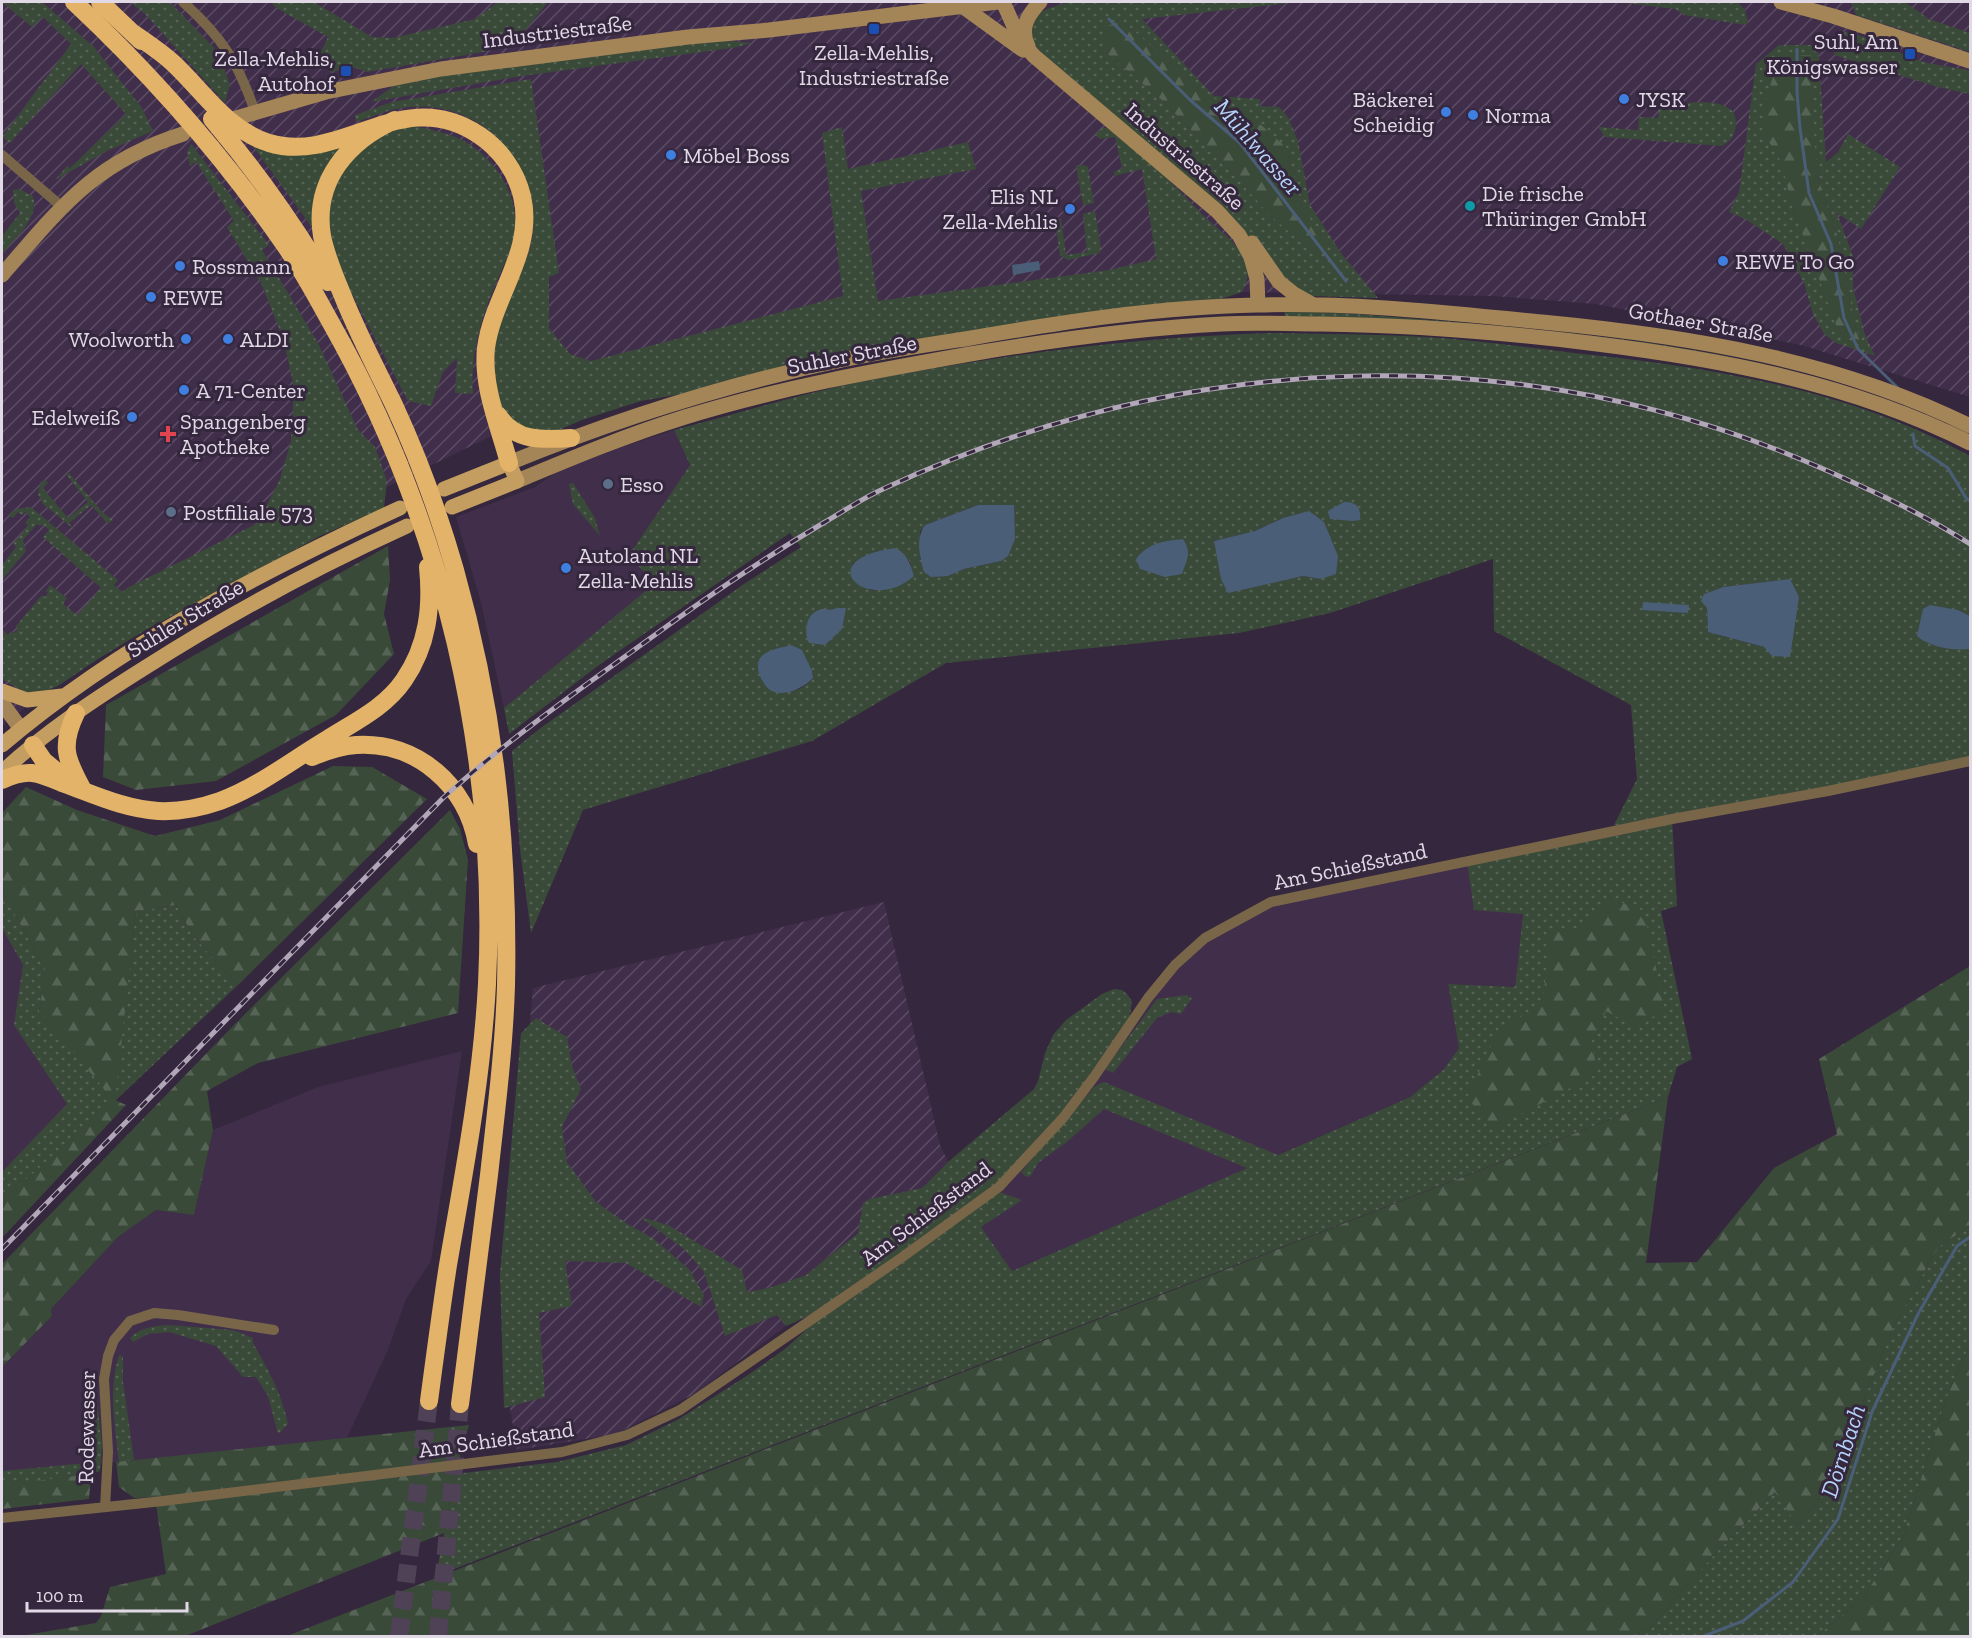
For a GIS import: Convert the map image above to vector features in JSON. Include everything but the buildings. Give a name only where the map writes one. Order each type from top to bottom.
[{"type":"highway","points":[[74,2],[129,54],[178,106],[211,145],[286,246],[396,433],[433,503],[454,566],[488,707],[498,780],[504,874],[506,988],[494,1130],[460,1404]]},
{"type":"highway","points":[[100,2],[202,99],[234,126],[238,137],[353,322]]},
{"type":"highway","points":[[238,137],[273,144],[309,145],[331,141],[395,120],[432,117],[446,119],[463,126],[494,147],[518,184],[525,218],[521,249],[497,305],[486,349],[486,380],[509,463]]},
{"type":"highway","points":[[2,780],[16,774],[32,773],[135,807],[156,811],[181,810],[222,800],[312,757],[343,739],[398,688],[417,657],[427,627],[430,606],[396,433],[329,262],[323,239],[321,207],[329,179],[348,152],[369,133],[395,120]]},
{"type":"highway","points":[[493,409],[505,426],[526,438],[545,440],[571,438]]},
{"type":"highway","points":[[416,529],[455,638],[470,710],[486,852],[488,938],[482,1052],[429,1401]]},
{"type":"highway","points":[[76,713],[69,727],[65,744],[70,767],[82,790]]},
{"type":"highway","points":[[343,739],[410,754],[435,770],[457,793],[470,816],[476,835],[488,938]]},
{"type":"highway","points":[[33,745],[53,770],[82,790]]},
{"type":"main road","name":"Industriestraße","points":[[233,119],[326,92],[441,69],[688,37],[768,30],[1001,2],[1020,40],[1043,65]]},
{"type":"main road","points":[[1001,2],[996,21],[1004,36]]},
{"type":"main road","name":"Industriestraße","points":[[1040,2],[1028,17],[1024,32],[1029,48],[1043,65]]},
{"type":"main road","points":[[1781,2],[1833,16],[1971,61]]},
{"type":"main road","name":"Industriestraße","points":[[963,6],[1043,65],[1209,203],[1239,235],[1255,267],[1264,307]]},
{"type":"main road","points":[[2,275],[61,206],[105,170],[133,153],[183,134]]},
{"type":"main road","points":[[1239,235],[1254,245],[1271,271],[1287,289],[1313,305]]},
{"type":"main road","points":[[1242,323],[1252,322],[1264,307],[1275,286],[1271,271]]},
{"type":"main road","name":"Suhler Straße","points":[[444,489],[571,438],[648,411],[715,391],[849,359],[1092,318],[1173,310],[1313,305]]},
{"type":"main road","name":"Gothaer Straße","points":[[1313,305],[1413,310],[1652,334],[1762,354],[1865,383],[1929,407],[1971,426]]},
{"type":"main road","points":[[1264,307],[1280,323]]},
{"type":"main road","name":"Suhler Straße","points":[[452,507],[612,442],[689,416],[765,395],[856,374],[1008,348],[1144,331],[1242,323],[1280,323]]},
{"type":"main road","name":"Gothaer Straße","points":[[1280,323],[1430,328],[1514,334],[1652,350],[1797,378],[1876,403],[1971,443]]},
{"type":"main road","points":[[509,463],[517,481]]},
{"type":"main road","name":"Suhler Straße","points":[[2,745],[65,696],[124,656],[216,601],[282,565],[400,508]]},
{"type":"main road","name":"Suhler Straße","points":[[2,772],[76,713],[230,616],[369,544],[416,529]]},
{"type":"main road","points":[[2,691],[27,700],[65,696]]},
{"type":"main road","points":[[2,703],[33,745]]},
{"type":"street","points":[[183,2],[219,37],[235,62],[255,112]]},
{"type":"street","points":[[2,155],[61,206]]},
{"type":"street","name":"Am Schießstand","points":[[2,1518],[562,1452],[627,1435],[680,1410],[901,1258],[999,1187],[1063,1118],[1142,1006],[1175,965],[1205,938],[1271,902],[1672,819],[1828,791],[1971,761]]},
{"type":"street","name":"Rodewasser","points":[[105,1507],[108,1452],[104,1410],[106,1368],[114,1340],[130,1321],[154,1313],[274,1330]]},
{"type":"shaded area","points":[[2,2],[1970,2],[1970,397],[1801,345],[1596,304],[1493,296],[1048,289],[555,405],[208,574],[134,622],[2,726]]},
{"type":"shaded area","points":[[674,430],[690,465],[629,555],[655,584],[504,708],[481,603],[456,517],[535,487],[566,465]]},
{"type":"shaded area","points":[[1467,861],[1523,914],[1515,987],[1448,984],[1459,1048],[1443,1070],[1410,1097],[1012,1271],[969,1210],[1205,938],[1271,902]]},
{"type":"shaded area","points":[[2,891],[115,1101],[2,1201]]},
{"type":"shaded area","points":[[884,902],[940,1145],[948,1162],[922,1188],[869,1199],[858,1232],[806,1275],[747,1293],[778,1315],[786,1326],[694,1394],[616,1434],[517,1450],[503,1368],[507,1247],[533,988]]},
{"type":"shaded area","points":[[462,1051],[431,1261],[406,1299],[388,1350],[347,1438],[2,1474],[2,1367],[52,1316],[51,1309],[118,1237],[156,1210],[194,1215],[213,1130],[318,1087]]},
{"type":"green space","points":[[2,2],[42,2],[94,47],[142,108],[153,131],[107,151],[55,180],[67,166],[70,168],[126,114],[81,64],[10,143],[2,137],[71,44],[43,17],[32,27]]},
{"type":"green space","points":[[130,2],[170,2],[217,51],[230,84],[225,103],[146,15]]},
{"type":"green space","points":[[272,2],[314,2],[372,37],[393,38],[475,19],[498,2],[548,2],[519,38],[496,39],[489,51],[367,72],[350,66],[330,73],[319,56],[328,37],[278,9]]},
{"type":"green space","points":[[1299,2],[1142,19],[1214,96],[1260,99],[1260,106],[1279,107],[1288,117],[1298,141],[1310,205],[1341,253],[1378,298],[1312,296],[1297,293],[1048,59],[1032,41],[1031,24],[1041,12],[1065,3]],"holes":[[[1123,21],[1201,91],[1286,147],[1302,206],[1325,243],[1314,254],[1268,213],[1163,101],[1104,51]]]},
{"type":"green space","points":[[1617,2],[1738,2],[1745,10],[1748,23],[1745,25],[1684,15],[1675,9]]},
{"type":"green space","points":[[1851,2],[1905,2],[1929,19],[1970,33],[1970,52],[1856,15]]},
{"type":"green space","points":[[1123,21],[1201,91],[1261,125],[1286,147],[1302,206],[1326,243],[1314,254],[1268,213],[1163,101],[1104,51],[1103,27]]},
{"type":"green space","points":[[1843,32],[1871,39],[1922,61],[1970,71],[1970,94],[1938,87],[1834,55],[1837,39]]},
{"type":"green space","points":[[717,40],[753,43],[732,48],[522,76],[371,102],[398,83],[461,72]]},
{"type":"green space","points":[[1779,45],[1818,45],[1826,162],[1838,152],[1848,134],[1900,167],[1861,229],[1837,213],[1853,256],[1853,287],[1865,335],[1875,356],[1836,343],[1824,334],[1813,314],[1804,283],[1783,244],[1745,219],[1729,212],[1739,192],[1756,64]],"holes":[[[1813,122],[1815,155],[1822,193],[1843,257],[1859,340],[1805,237],[1793,209],[1784,167],[1773,145]]]},
{"type":"green space","points":[[1780,55],[1812,55],[1815,155],[1822,193],[1843,257],[1859,340],[1839,333],[1794,211],[1781,162],[1777,153],[1763,136],[1765,102]]},
{"type":"green space","points":[[531,79],[559,273],[549,277],[549,328],[570,354],[591,361],[843,296],[822,133],[842,127],[848,169],[968,142],[976,169],[861,191],[878,301],[1109,270],[1156,259],[1142,169],[1114,176],[1114,172],[1122,168],[1115,137],[1100,139],[1095,135],[1102,128],[1107,128],[1161,172],[1230,239],[1244,256],[1248,273],[1246,284],[1242,292],[1218,300],[641,401],[582,420],[552,433],[522,430],[499,403],[494,375],[495,348],[500,321],[524,266],[533,231],[531,200],[520,170],[512,155],[489,130],[459,114],[443,109],[409,107],[395,109],[356,122],[355,115],[392,102]]},
{"type":"green space","points":[[1678,103],[1714,103],[1730,109],[1735,115],[1736,124],[1732,138],[1722,146],[1605,137],[1598,127],[1638,130],[1639,117],[1658,118],[1659,107]]},
{"type":"green space","points":[[411,125],[460,139],[483,155],[493,165],[508,189],[515,217],[512,245],[481,323],[473,365],[473,394],[455,393],[457,358],[443,372],[431,406],[408,401],[342,275],[327,228],[332,190],[350,159],[388,131]]},
{"type":"green space","points":[[346,142],[314,226],[311,226],[253,146]]},
{"type":"green space","points":[[191,144],[269,245],[262,250],[318,343],[358,430],[375,447],[387,481],[384,508],[322,535],[144,631],[58,686],[41,693],[27,694],[2,679],[2,629],[8,635],[12,631],[15,633],[18,629],[16,626],[42,595],[45,597],[50,585],[67,598],[63,604],[77,615],[101,588],[43,537],[49,530],[43,524],[40,526],[37,524],[23,540],[26,551],[2,580],[2,565],[16,547],[13,544],[28,526],[25,523],[30,517],[25,512],[22,515],[18,512],[13,518],[8,515],[17,509],[31,507],[118,580],[114,585],[123,592],[258,523],[280,479],[291,441],[294,387],[283,338],[261,283],[227,227],[234,221],[196,162],[190,166],[187,152]]},
{"type":"green space","points":[[1076,166],[1088,167],[1094,203],[1083,205]]},
{"type":"green space","points":[[19,189],[33,196],[33,212],[25,228],[2,254],[2,236],[20,213],[14,203],[13,190]]},
{"type":"green space","points":[[1095,211],[1100,253],[1068,260],[1060,255],[1055,220],[1061,219],[1066,255],[1087,252],[1083,214]]},
{"type":"green space","points":[[1284,311],[1426,319],[1570,333],[1688,349],[1745,360],[1859,390],[1970,435],[1970,439],[1771,367],[1285,316]]},
{"type":"green space","points":[[1271,333],[1425,337],[1625,359],[1727,374],[1828,398],[1876,414],[1924,433],[1970,456],[1970,616],[1958,610],[1969,649],[1970,647],[1970,761],[1672,819],[1677,906],[1661,911],[1692,1059],[1677,1067],[1668,1097],[436,1576],[455,1474],[557,1462],[626,1445],[679,1419],[748,1375],[785,1349],[833,1305],[786,1326],[777,1315],[725,1336],[704,1272],[684,1249],[640,1217],[668,1225],[742,1270],[747,1292],[769,1288],[806,1275],[858,1233],[863,1203],[869,1199],[922,1188],[948,1162],[1034,1089],[1053,1035],[1066,1020],[1102,994],[1114,989],[1122,990],[1132,1002],[1129,1023],[1094,1077],[999,1192],[1022,1200],[981,1227],[1012,1271],[1247,1168],[1104,1109],[1068,1141],[1038,1163],[1030,1177],[1025,1176],[1021,1172],[1095,1086],[1104,1082],[1278,1155],[1410,1097],[1443,1070],[1459,1048],[1448,984],[1515,987],[1523,914],[1474,910],[1467,861],[1632,827],[1614,825],[1637,779],[1631,705],[1494,631],[1493,559],[1330,613],[1239,633],[946,663],[812,741],[583,810],[531,933],[520,849],[512,751],[542,727],[744,584],[801,547],[790,533],[599,665],[509,734],[504,708],[654,584],[629,555],[690,465],[674,430],[813,393],[910,373],[1064,349],[1219,335]],"holes":[[[978,505],[1014,505],[1001,561],[964,569],[948,576],[920,559],[920,532],[925,525]],[[1283,518],[1321,579],[1303,576],[1228,592],[1214,541],[1255,531]],[[877,551],[909,560],[914,576],[893,587],[870,590],[852,564]],[[1790,580],[1764,647],[1708,632],[1704,594],[1723,587]],[[823,609],[831,611],[833,637],[825,645]],[[791,645],[808,664],[813,678],[801,688],[788,692],[774,690],[762,681],[784,647]]]},
{"type":"green space","points":[[68,472],[103,513],[113,520],[108,524],[91,505],[69,523],[75,530],[43,504],[38,494],[40,485],[45,479],[48,483],[43,488],[68,518],[88,502],[66,474]]},
{"type":"green space","points":[[573,483],[595,518],[600,536],[573,504],[569,484]]},
{"type":"green space","points":[[388,546],[390,580],[384,614],[394,654],[336,715],[216,781],[136,790],[103,777],[106,705]]},
{"type":"green space","points":[[333,766],[372,767],[427,799],[238,985],[194,937],[176,905],[136,911],[115,1100],[126,1105],[2,1238],[2,1201],[114,1101],[39,1011],[46,971],[2,891],[2,813],[26,787],[77,810],[155,836],[220,820]]},
{"type":"green space","points":[[450,810],[460,829],[468,860],[458,1013],[258,1063],[207,1091],[213,1130],[194,1215],[156,1210],[118,1237],[51,1309],[52,1316],[2,1367],[2,1264],[234,1025]]},
{"type":"green space","points":[[2,891],[46,971],[39,1011],[114,1100],[136,911],[176,905],[194,937],[238,985],[115,1101],[2,1201],[2,1172],[67,1104],[14,1025],[23,965],[2,928]]},
{"type":"green space","points":[[1607,897],[1644,911],[1665,1010],[1635,1027],[1606,1011],[1592,1041],[1597,1074],[1494,1128],[1467,1098],[1499,1028],[1543,1005],[1549,932],[1584,928]]},
{"type":"green space","points":[[1970,966],[1970,1226],[1938,1247],[1895,1324],[1864,1399],[1839,1475],[1798,1526],[1775,1492],[1712,1557],[1650,1628],[1631,1636],[287,1636],[1668,1097],[1646,1263],[1697,1262],[1774,1168],[1837,1134],[1819,1059]]},
{"type":"green space","points":[[1186,995],[1192,998],[1181,1014],[1171,1012],[1157,1018],[1113,1073],[1105,1069],[1157,999]]},
{"type":"green space","points":[[536,1018],[567,1037],[572,1066],[581,1089],[562,1127],[567,1162],[596,1202],[654,1239],[689,1269],[704,1295],[701,1307],[626,1263],[565,1261],[572,1306],[539,1313],[545,1397],[504,1408],[500,1274],[521,1033]]},
{"type":"green space","points":[[1970,1226],[1970,1346],[1959,1366],[1943,1408],[1903,1537],[1862,1599],[1817,1636],[1631,1636],[1650,1628],[1712,1557],[1776,1491],[1798,1526],[1839,1475],[1864,1399],[1895,1324],[1938,1247]]},
{"type":"green space","points":[[169,1325],[233,1330],[253,1338],[253,1343],[278,1392],[288,1424],[278,1434],[268,1396],[256,1377],[243,1377],[216,1346],[169,1332],[148,1334],[133,1342],[130,1338],[143,1329]]},
{"type":"green space","points":[[1970,1346],[1970,1636],[1817,1636],[1862,1599],[1903,1537],[1943,1408],[1959,1366]]},
{"type":"green space","points":[[119,1355],[123,1357],[123,1382],[134,1460],[119,1462],[113,1395]]},
{"type":"green space","points":[[96,1393],[102,1445],[100,1471],[2,1486],[2,1471],[86,1463],[85,1418]]},
{"type":"green space","points":[[469,1425],[455,1474],[444,1533],[185,1636],[20,1636],[96,1623],[101,1616],[110,1587],[166,1574],[155,1497],[134,1498],[119,1487],[116,1462]]},
{"type":"green space","points":[[91,1474],[89,1499],[2,1509],[2,1485]]},
{"type":"water","points":[[1039,261],[1040,270],[1013,275],[1012,265]]},
{"type":"water","points":[[1344,502],[1357,506],[1360,520],[1330,519],[1328,511]]},
{"type":"water","points":[[978,505],[1014,505],[1015,539],[1008,556],[1001,561],[964,569],[948,576],[931,577],[924,572],[919,542],[925,525]]},
{"type":"water","points":[[1309,511],[1324,522],[1338,556],[1336,574],[1321,579],[1303,576],[1228,593],[1221,579],[1214,541],[1255,531],[1283,518]]},
{"type":"water","points":[[1183,539],[1188,552],[1182,574],[1165,577],[1140,569],[1136,559],[1146,549],[1163,542]]},
{"type":"water","points":[[895,548],[905,556],[914,576],[897,587],[880,590],[865,588],[855,582],[850,573],[855,563],[869,554]]},
{"type":"water","points":[[1790,579],[1799,597],[1790,657],[1772,656],[1764,647],[1708,632],[1707,608],[1701,601],[1704,594],[1723,587]]},
{"type":"water","points":[[1643,602],[1689,605],[1688,613],[1642,610]]},
{"type":"water","points":[[1930,605],[1958,610],[1970,616],[1969,649],[1942,647],[1928,643],[1917,636],[1923,609]]},
{"type":"water","points":[[846,608],[842,629],[825,645],[809,643],[806,628],[812,614],[822,609]]},
{"type":"water","points":[[791,645],[802,650],[813,678],[793,691],[781,693],[770,690],[758,670],[759,661],[767,652]]},
{"type":"waterway","name":"Mühlwasser","points":[[1109,19],[1190,100],[1240,143],[1346,281]]},
{"type":"waterway","points":[[1797,49],[1797,92],[1809,193],[1831,244],[1844,318],[1858,349],[1899,389]]},
{"type":"waterway","points":[[1913,434],[1915,446],[1948,468],[1970,501]]},
{"type":"waterway","name":"Dörnbach","points":[[1704,1636],[1743,1621],[1793,1582],[1838,1519],[1872,1412],[1918,1314],[1957,1246],[1970,1237]]},
{"type":"tunnel","points":[[399,1636],[429,1401]]},
{"type":"tunnel","points":[[438,1636],[460,1404]]},
{"type":"railway","points":[[2,1249],[443,798],[470,774],[554,708],[689,611],[805,534],[883,489],[998,442],[1115,408],[1234,386],[1354,376],[1474,380],[1593,396],[1712,427],[1846,479],[1918,514],[1970,544]]},
{"type":"place","name":"Zella-Mehlis, Industriestraße","points":[[874,29]]},
{"type":"place","name":"Suhl, Am Königswasser","points":[[1910,54]]},
{"type":"place","name":"Zella-Mehlis, Autohof","points":[[346,71]]},
{"type":"place","name":"JYSK","points":[[1624,99]]},
{"type":"place","name":"Bäckerei Scheidig","points":[[1446,112]]},
{"type":"place","name":"Norma","points":[[1473,115]]},
{"type":"place","name":"Möbel Boss","points":[[671,155]]},
{"type":"place","name":"Die frische Thüringer GmbH","points":[[1470,206]]},
{"type":"place","name":"Elis NL Zella-Mehlis","points":[[1070,209]]},
{"type":"place","name":"REWE To Go","points":[[1723,261]]},
{"type":"place","name":"Rossmann","points":[[180,266]]},
{"type":"place","name":"REWE","points":[[151,297]]},
{"type":"place","name":"Woolworth","points":[[186,339]]},
{"type":"place","name":"ALDI","points":[[228,339]]},
{"type":"place","name":"A 71-Center","points":[[184,390]]},
{"type":"place","name":"Edelweiß","points":[[132,417]]},
{"type":"place","name":"Spangenberg Apotheke","points":[[168,434]]},
{"type":"place","name":"Esso","points":[[608,484]]},
{"type":"place","name":"Postfiliale 573","points":[[171,512]]},
{"type":"place","name":"Autoland NL Zella-Mehlis","points":[[566,568]]}]
